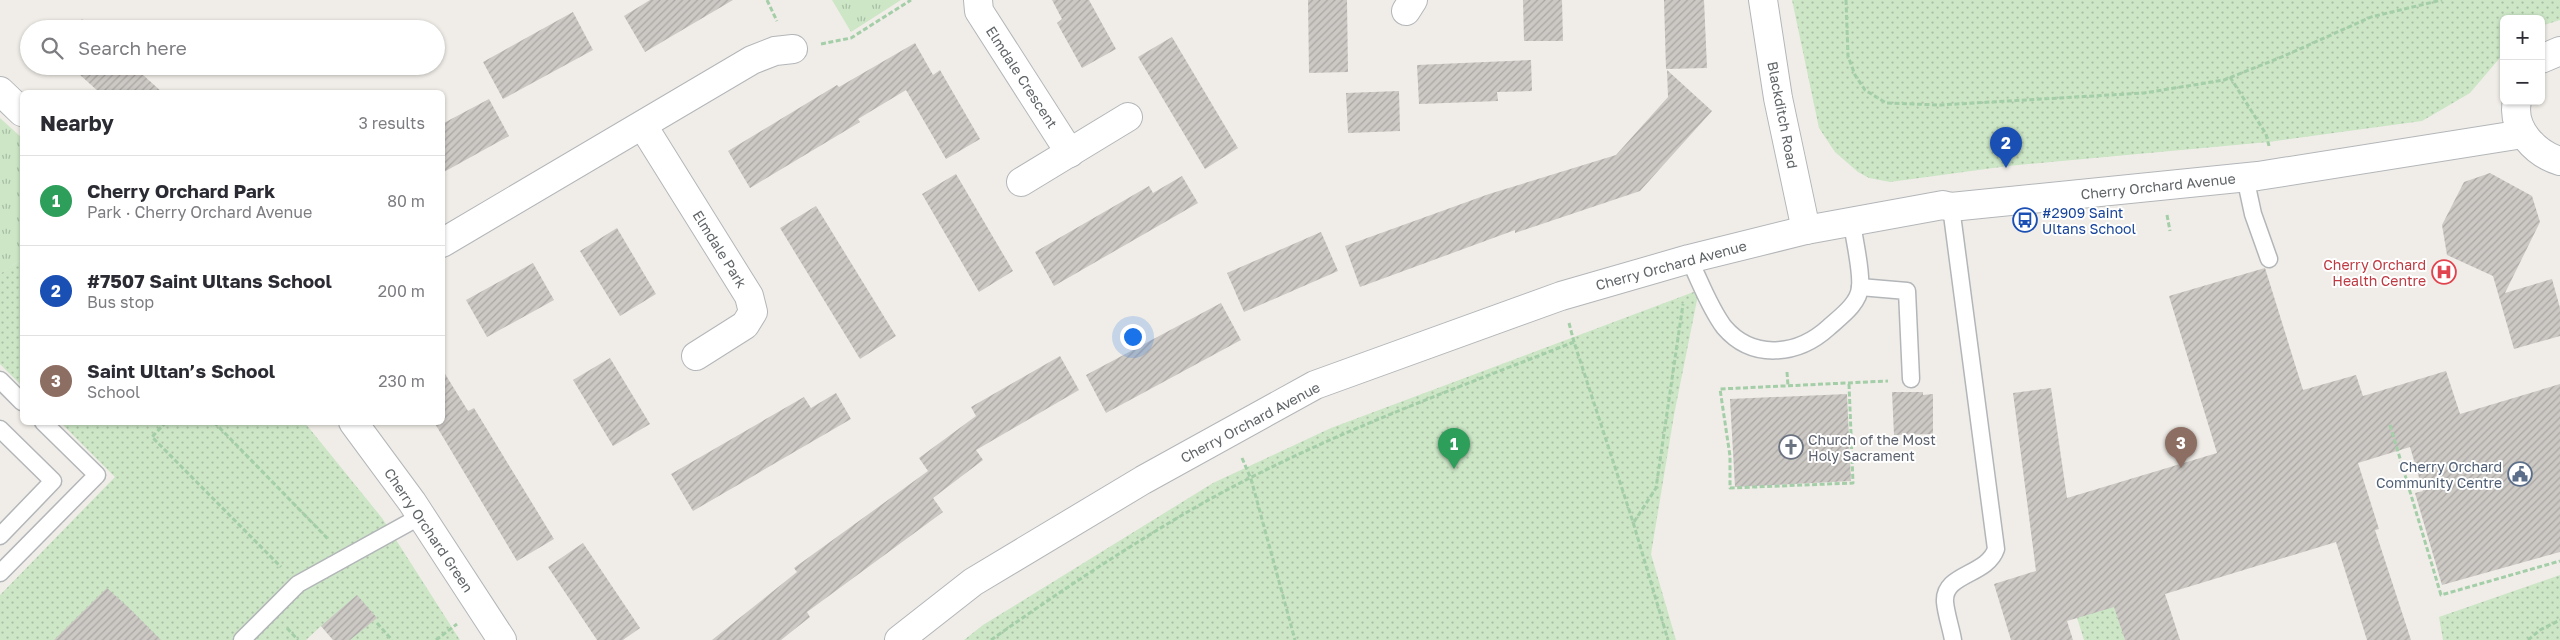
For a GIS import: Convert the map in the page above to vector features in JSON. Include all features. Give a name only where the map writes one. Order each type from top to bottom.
[{"type":"street","name":"Elmdale Crescent","points":[[978,0],[979,11],[1070,153]]},
{"type":"street","name":"Blackditch Road","points":[[1763,0],[1778,98],[1806,230]]},
{"type":"street","points":[[445,242],[752,60],[775,51],[794,50]]},
{"type":"street","points":[[2545,57],[2560,51]]},
{"type":"street","points":[[0,91],[20,110]]},
{"type":"street","points":[[2517,105],[2517,120],[2523,134],[2538,151],[2560,161]]},
{"type":"street","points":[[1021,182],[1128,117]]},
{"type":"street","name":"Elmdale Park","points":[[643,126],[749,296],[753,312],[745,325],[696,356]]},
{"type":"street","name":"Cherry Orchard Avenue","points":[[899,640],[973,582],[1143,480],[1315,385],[1560,296],[1689,259],[1806,230],[1944,205],[1951,207],[2246,177],[2523,134]]},
{"type":"street","name":"Cherry Orchard Green","points":[[355,425],[421,516],[502,640]]},
{"type":"lane","points":[[2246,177],[2253,214],[2269,259]]},
{"type":"lane","points":[[1951,207],[1996,549],[1989,563],[1950,584],[1946,592],[1945,601],[1953,640]]},
{"type":"lane","points":[[1689,259],[1724,327],[1743,342],[1761,351],[1785,351],[1818,337],[1855,302],[1860,287],[1852,222]]},
{"type":"lane","points":[[1860,287],[1907,291],[1911,379]]},
{"type":"lane","points":[[0,380],[20,400]]},
{"type":"lane","points":[[0,573],[97,475],[46,425]]},
{"type":"lane","points":[[0,429],[53,481],[0,536]]},
{"type":"lane","points":[[242,640],[298,584],[421,516]]},
{"type":"path","points":[[794,50],[851,38],[911,0]]},
{"type":"path","points":[[1846,0],[1848,56],[1865,90],[1886,103],[1940,105],[2144,92],[2230,77],[2371,18],[2442,0]]},
{"type":"path","points":[[2230,77],[2266,134],[2274,173]]},
{"type":"path","points":[[1633,522],[1656,488],[1689,259]]},
{"type":"path","points":[[991,640],[1184,514],[1250,479],[1350,432],[1574,342],[1633,522],[1668,640]]},
{"type":"path","points":[[1849,384],[1853,483],[1730,488],[1730,456],[1720,389],[1849,384],[1911,379]]},
{"type":"path","points":[[163,425],[152,436],[298,584]]},
{"type":"path","points":[[217,425],[324,533],[341,560]]},
{"type":"path","points":[[2390,425],[2441,595],[2560,562]]},
{"type":"path","points":[[1232,431],[1250,479],[1295,640]]},
{"type":"path","points":[[2528,640],[2540,630],[2560,620]]},
{"type":"path","points":[[377,623],[390,640]]},
{"type":"green space","points":[[832,0],[901,0],[851,32]]},
{"type":"green space","points":[[1792,0],[2560,0],[2560,20],[2545,25],[2545,15],[2500,15],[2500,58],[2470,93],[2422,121],[2268,142],[2008,166],[1890,182],[1869,178],[1858,172],[1835,152],[1819,128]]},
{"type":"green space","points":[[0,118],[20,136],[20,260],[0,274]]},
{"type":"green space","points":[[20,260],[20,384],[0,364],[0,274]]},
{"type":"green space","points":[[1699,290],[1674,415],[1651,554],[1676,640],[964,640],[983,625],[1213,483],[1331,428]]},
{"type":"green space","points":[[63,425],[307,425],[382,518],[460,640],[333,640],[321,626],[306,640],[0,640],[0,595],[115,477]]},
{"type":"green space","points":[[2560,575],[2560,640],[2443,640],[2439,617]]},
{"type":"green space","points":[[2065,579],[2112,600],[2125,640],[2084,640]]},
{"type":"building","points":[[650,0],[733,0],[645,52],[624,16]]},
{"type":"building","points":[[1052,0],[1089,0],[1116,49],[1082,68],[1057,23],[1062,19]]},
{"type":"building","points":[[1308,0],[1347,0],[1348,72],[1309,73]]},
{"type":"building","points":[[1523,0],[1562,0],[1563,41],[1524,41]]},
{"type":"building","points":[[1664,0],[1704,0],[1707,68],[1666,69]]},
{"type":"building","points":[[573,12],[593,50],[503,99],[483,62]]},
{"type":"building","points":[[1172,37],[1238,148],[1205,169],[1138,57]]},
{"type":"building","points":[[915,43],[933,75],[940,70],[980,139],[946,159],[906,90],[858,119],[860,122],[750,188],[728,151],[837,85],[839,87]]},
{"type":"building","points":[[1531,60],[1532,91],[1497,92],[1498,101],[1419,104],[1417,65]]},
{"type":"building","points":[[1667,70],[1712,111],[1640,191],[1515,233],[1515,230],[1360,287],[1345,246],[1489,194],[1616,155],[1668,97]]},
{"type":"building","points":[[80,75],[143,75],[160,90],[97,90]]},
{"type":"building","points":[[1399,91],[1400,131],[1348,133],[1346,93]]},
{"type":"building","points":[[489,99],[509,136],[445,171],[445,122]]},
{"type":"building","points":[[2490,173],[2532,196],[2540,222],[2505,293],[2552,279],[2560,308],[2560,336],[2514,349],[2493,276],[2447,255],[2442,225],[2464,182]]},
{"type":"building","points":[[956,174],[1013,271],[979,292],[922,194]]},
{"type":"building","points":[[1182,176],[1198,203],[1054,286],[1035,252],[1149,186],[1153,193]]},
{"type":"building","points":[[816,206],[896,336],[860,359],[780,228]]},
{"type":"building","points":[[617,228],[656,294],[620,316],[580,251]]},
{"type":"building","points":[[1321,232],[1338,271],[1244,312],[1227,273]]},
{"type":"building","points":[[533,263],[554,300],[487,337],[466,300]]},
{"type":"building","points":[[2265,268],[2303,390],[2356,375],[2363,396],[2446,371],[2460,414],[2560,384],[2560,552],[2442,585],[2415,493],[2423,491],[2410,447],[2358,463],[2379,529],[2375,530],[2411,640],[2367,640],[2336,542],[2165,594],[2180,640],[2125,640],[2114,607],[2067,621],[2073,640],[2011,640],[1994,584],[2036,571],[2013,393],[2051,388],[2067,498],[2217,453],[2169,296]]},
{"type":"building","points":[[1221,303],[1241,340],[1106,413],[1086,375]]},
{"type":"building","points":[[1060,356],[1079,390],[976,450],[983,460],[933,498],[943,512],[807,612],[810,617],[781,640],[712,640],[797,572],[794,568],[928,471],[919,458],[976,416],[971,407]]},
{"type":"building","points":[[610,358],[650,424],[613,446],[573,380]]},
{"type":"building","points":[[445,374],[468,411],[474,408],[554,539],[517,561],[436,425],[445,425]]},
{"type":"building","points":[[1892,392],[1923,392],[1923,395],[1933,394],[1933,434],[1894,435]]},
{"type":"building","points":[[836,393],[851,419],[693,511],[671,474],[804,397],[811,408]]},
{"type":"building","name":"Church of the Most Holy Sacrament","points":[[1847,394],[1851,481],[1735,487],[1730,399]]},
{"type":"building","points":[[583,543],[640,628],[623,640],[597,640],[548,567]]},
{"type":"building","points":[[107,588],[129,608],[161,640],[54,640]]},
{"type":"building","points":[[357,595],[377,618],[350,640],[333,640],[321,626]]},
{"type":"place","name":"#7507 Saint Ultans School","points":[[2006,168]]},
{"type":"place","name":"#2909 Saint Ultans School","points":[[2025,220]]},
{"type":"place","name":"Cherry Orchard Health Centre","points":[[2444,272]]},
{"type":"place","name":"Church of the Most Holy Sacrament","points":[[1791,447]]},
{"type":"place","name":"Saint Ultan’s School","points":[[2181,468]]},
{"type":"place","name":"Cherry Orchard Park","points":[[1454,469]]},
{"type":"place","name":"Cherry Orchard Community Centre","points":[[2520,474]]}]
